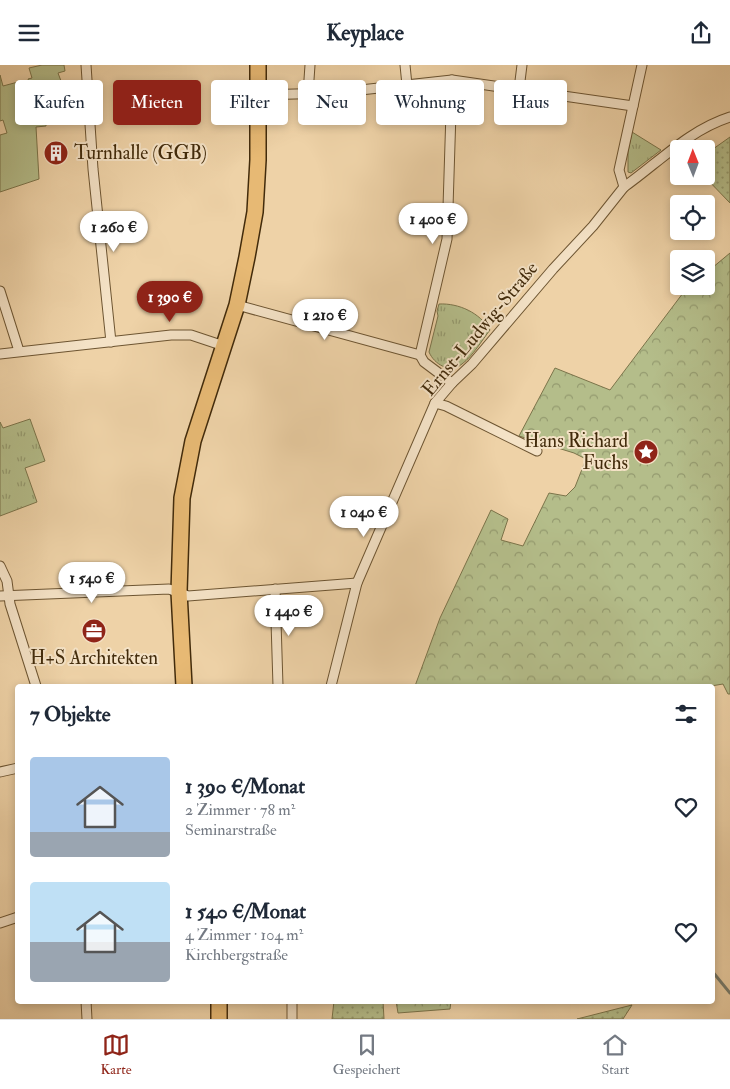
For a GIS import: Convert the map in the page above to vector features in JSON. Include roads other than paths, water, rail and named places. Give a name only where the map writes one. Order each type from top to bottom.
[{"type":"main road","points":[[258,65],[258,80]]},
{"type":"main road","points":[[184,684],[179,592],[182,498],[193,441],[224,346],[247,257],[255,212],[258,160],[257,125]]},
{"type":"main road","points":[[219,1004],[220,1019]]},
{"type":"street","points":[[86,65],[93,169],[111,341]]},
{"type":"street","points":[[309,80],[310,65]]},
{"type":"street","points":[[405,65],[406,80]]},
{"type":"street","points":[[520,80],[522,65]]},
{"type":"street","points":[[624,187],[619,170],[642,65]]},
{"type":"street","points":[[567,96],[633,106]]},
{"type":"street","name":"Ernst-Ludwig-Straße","points":[[332,684],[358,583],[435,403],[472,364],[624,187],[670,151],[715,122],[730,117]]},
{"type":"street","points":[[451,125],[447,239],[420,355],[424,362],[452,383]]},
{"type":"street","points":[[0,291],[20,351]]},
{"type":"street","points":[[236,305],[420,355]]},
{"type":"street","points":[[0,354],[171,335],[191,335],[224,346]]},
{"type":"street","points":[[435,403],[446,406],[537,451]]},
{"type":"street","points":[[0,567],[7,581],[4,595],[35,684]]},
{"type":"street","points":[[4,595],[168,589],[188,595],[358,583]]},
{"type":"street","points":[[275,589],[278,684]]},
{"type":"street","points":[[0,772],[15,770]]},
{"type":"street","points":[[0,923],[15,918]]},
{"type":"street","points":[[86,1004],[87,1019]]},
{"type":"street","points":[[292,1004],[292,1019]]},
{"type":"waterway","points":[[715,975],[730,993]]},
{"type":"place","name":"Turnhalle (GGB)","points":[[56,153]]},
{"type":"place","name":"Hans Richard Fuchs","points":[[646,452]]},
{"type":"place","name":"H+S Architekten","points":[[94,631]]}]
